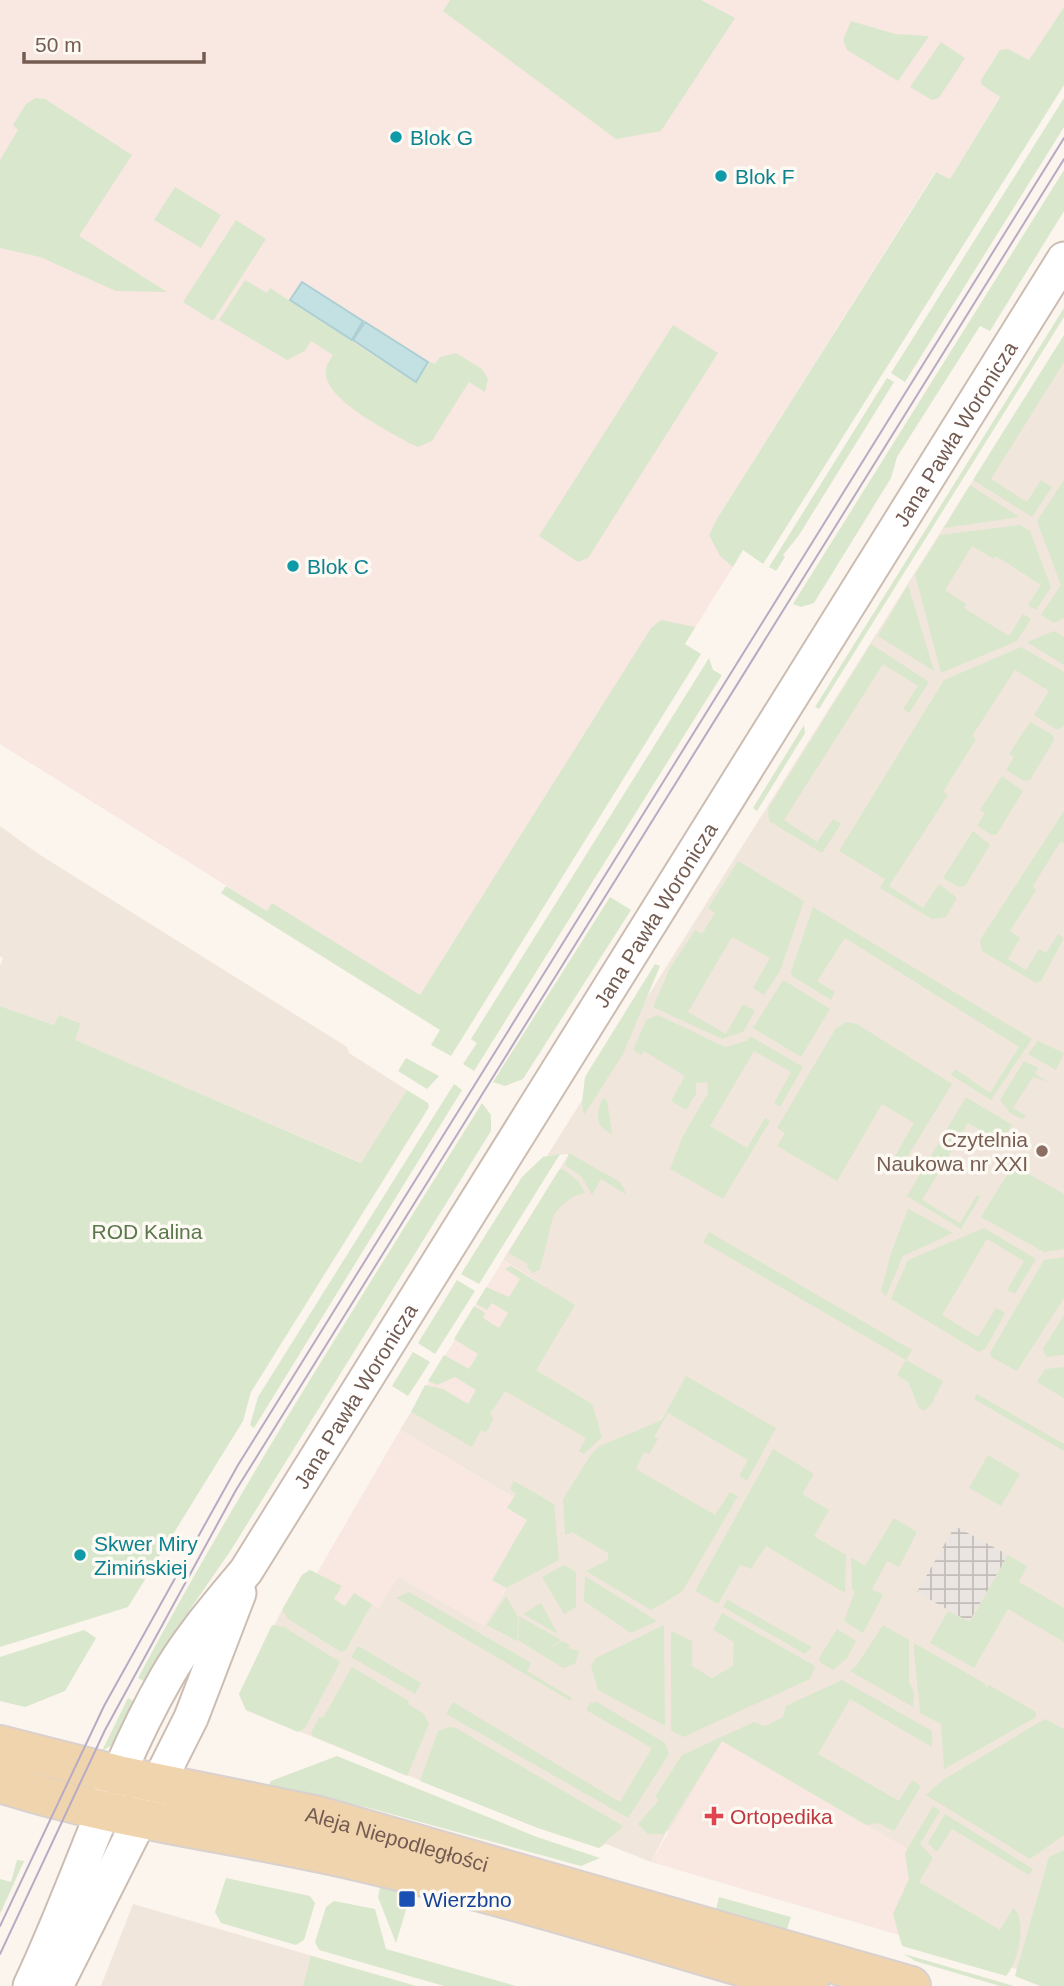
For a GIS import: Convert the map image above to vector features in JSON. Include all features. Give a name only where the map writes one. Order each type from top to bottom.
[{"type":"main road","name":"Aleja Niepodległości","points":[[0,1745],[158,1784],[315,1815],[911,1986]]},
{"type":"main road","name":"Aleja Niepodległości","points":[[0,1783],[102,1811],[278,1843],[434,1879],[809,1986]]},
{"type":"street","name":"Jana Pawła Woronicza","points":[[30,1986],[58,1928],[102,1811],[166,1677],[193,1637],[246,1571],[1064,259]]},
{"type":"street","name":"Jana Pawła Woronicza","points":[[56,1986],[204,1690],[246,1571]]},
{"type":"shaded area","points":[[0,0],[1064,0],[1064,7],[1029,61],[982,85],[1000,96],[950,179],[935,172],[718,517],[720,556],[733,567],[447,1024],[0,744]]},
{"type":"shaded area","points":[[1064,336],[1064,1983],[899,1935],[893,1914],[667,1831],[651,1862],[606,1844],[599,1848],[538,1828],[246,1710],[239,1694],[282,1610],[289,1619],[346,1650],[372,1604],[379,1608],[398,1576],[484,1625],[506,1589],[513,1497],[400,1430],[411,1412],[453,1436],[545,1286],[503,1260],[569,1154],[547,1156]]},
{"type":"shaded area","points":[[0,826],[37,853],[347,1047],[349,1053],[407,1090],[362,1163],[74,1040],[81,1025],[54,1025],[0,1006],[0,966],[3,958],[0,956]]},
{"type":"shaded area","points":[[503,1260],[545,1286],[453,1436],[411,1412]]},
{"type":"shaded area","points":[[400,1430],[514,1498],[508,1509],[527,1520],[492,1580],[506,1588],[484,1626],[398,1577],[379,1608],[372,1604],[346,1650],[341,1652],[288,1619],[282,1610],[302,1575],[310,1570],[317,1573]]},
{"type":"shaded area","points":[[955,1526],[1008,1555],[969,1622],[917,1592]]},
{"type":"shaded area","points":[[722,1741],[908,1849],[906,1853],[909,1879],[893,1914],[899,1935],[651,1862]]},
{"type":"shaded area","points":[[133,1904],[416,1986],[101,1986]]},
{"type":"green space","points":[[450,0],[701,0],[735,18],[661,131],[616,139],[443,11]]},
{"type":"green space","points":[[1064,7],[1064,85],[763,564],[743,550],[733,567],[720,556],[709,535],[718,517],[936,172],[950,179],[1000,97],[982,85],[981,80],[1000,50],[1008,49],[1029,60]]},
{"type":"green space","points":[[851,21],[895,34],[929,36],[898,81],[847,50],[843,40]]},
{"type":"green space","points":[[941,42],[965,58],[939,98],[932,100],[910,87]]},
{"type":"green space","points":[[35,98],[45,99],[132,155],[79,236],[167,292],[116,291],[40,257],[0,248],[0,160],[18,130],[13,125],[26,104]]},
{"type":"green space","points":[[1064,98],[1064,127],[905,382],[891,373]]},
{"type":"green space","points":[[1064,170],[1064,211],[990,331],[980,326],[897,457],[891,478],[814,603],[801,607],[793,604]]},
{"type":"green space","points":[[175,187],[221,215],[201,248],[154,220]]},
{"type":"green space","points":[[236,220],[266,239],[213,321],[183,302]]},
{"type":"green space","points":[[245,280],[267,293],[270,288],[416,383],[430,362],[435,364],[440,357],[456,353],[482,369],[488,379],[485,392],[469,382],[432,441],[418,447],[409,443],[372,422],[334,392],[326,370],[333,355],[311,341],[305,351],[287,360],[219,320]]},
{"type":"green space","points":[[1064,308],[1064,317],[819,709],[815,707]]},
{"type":"green space","points":[[673,325],[718,353],[588,558],[578,562],[539,536]]},
{"type":"green space","points":[[1064,335],[1064,362],[991,479],[1027,502],[1041,480],[1052,487],[1032,517],[973,480]]},
{"type":"green space","points":[[887,378],[894,382],[799,535],[783,555],[785,557],[776,571],[769,567]]},
{"type":"green space","points":[[1064,480],[1064,618],[1054,623],[1041,615],[1061,585],[1037,521]]},
{"type":"green space","points":[[970,485],[1019,517],[944,528]]},
{"type":"green space","points":[[1020,525],[1030,531],[1051,587],[1036,610],[1028,605],[1041,585],[996,556],[994,559],[972,546],[945,590],[966,604],[964,608],[1009,636],[1023,614],[1031,619],[1017,641],[941,673],[915,574],[940,535]]},
{"type":"green space","points":[[908,585],[934,671],[878,636]]},
{"type":"green space","points":[[661,620],[695,627],[685,644],[701,654],[451,1056],[431,1045],[440,1030],[221,893],[226,886],[267,911],[272,903],[420,995],[651,628]]},
{"type":"green space","points":[[1054,631],[1064,637],[1064,665],[1027,642]]},
{"type":"green space","points":[[871,644],[929,682],[909,713],[903,709],[918,686],[883,664],[784,820],[817,842],[833,819],[841,824],[822,853],[769,821],[768,809]]},
{"type":"green space","points":[[1021,647],[1064,672],[1064,726],[1057,730],[1034,715],[1049,691],[1015,670],[972,736],[976,739],[943,792],[948,795],[889,886],[923,908],[939,884],[957,898],[946,917],[932,919],[880,888],[885,879],[839,851],[944,680]]},
{"type":"green space","points":[[709,658],[713,670],[722,675],[474,1071],[463,1064],[477,1043],[471,1039]]},
{"type":"green space","points":[[1030,722],[1053,735],[1054,740],[1030,780],[1024,781],[1006,770],[1014,757],[1009,754]]},
{"type":"green space","points":[[804,725],[805,733],[757,811],[753,808]]},
{"type":"green space","points":[[1002,776],[1023,791],[997,834],[992,835],[977,826],[985,813],[980,810]]},
{"type":"green space","points":[[1064,811],[1064,843],[1060,842],[1033,886],[1036,890],[1010,931],[1020,938],[1008,959],[1026,970],[1039,949],[1046,953],[1058,934],[1064,938],[1041,981],[1036,983],[982,951],[980,940]]},
{"type":"green space","points":[[973,831],[990,845],[965,886],[959,887],[943,878]]},
{"type":"green space","points":[[738,861],[804,901],[780,971],[764,995],[753,988],[770,958],[732,937],[688,1012],[726,1034],[743,1004],[755,1011],[743,1032],[722,1039],[653,1007],[670,968],[695,930],[702,934],[715,913],[708,908]]},
{"type":"green space","points":[[610,897],[631,910],[523,1079],[505,1086],[493,1082]]},
{"type":"green space","points":[[813,907],[1032,1039],[991,1100],[951,1075],[955,1069],[990,1093],[1019,1047],[845,938],[817,981],[835,992],[831,1000],[792,976],[791,972]]},
{"type":"green space","points":[[655,964],[660,966],[623,1054],[584,1115],[582,1103],[585,1077]]},
{"type":"green space","points":[[783,980],[830,1009],[801,1057],[753,1028]]},
{"type":"green space","name":"ROD Kalina","points":[[0,1006],[54,1025],[59,1015],[81,1024],[75,1040],[361,1163],[407,1090],[428,1103],[429,1107],[251,1392],[243,1421],[128,1607],[0,1647]]},
{"type":"green space","points":[[658,1015],[725,1047],[747,1041],[750,1036],[803,1067],[780,1107],[774,1103],[791,1072],[754,1051],[710,1126],[747,1148],[765,1118],[770,1121],[723,1199],[670,1169],[683,1136],[708,1093],[707,1082],[696,1083],[696,1094],[686,1110],[671,1101],[685,1076],[644,1051],[641,1055],[633,1050],[646,1020]]},
{"type":"green space","points":[[847,1022],[857,1024],[952,1084],[896,1175],[887,1170],[914,1123],[882,1104],[837,1181],[777,1146],[785,1133],[777,1128],[836,1028]]},
{"type":"green space","points":[[1038,1041],[1064,1053],[1056,1070],[1028,1054]]},
{"type":"green space","points":[[406,1058],[439,1076],[427,1089],[398,1071]]},
{"type":"green space","points":[[1024,1061],[1038,1068],[1035,1074],[1049,1082],[1033,1077],[1013,1108],[1026,1116],[1022,1119],[1010,1113],[1000,1100]]},
{"type":"green space","points":[[454,1084],[462,1090],[254,1428],[250,1425],[258,1397]]},
{"type":"green space","points":[[966,1097],[1012,1125],[1002,1143],[968,1123],[922,1200],[960,1223],[977,1195],[980,1197],[961,1229],[907,1196]]},
{"type":"green space","points":[[603,1098],[607,1100],[612,1134],[602,1127],[598,1119]]},
{"type":"green space","points":[[482,1103],[491,1115],[491,1131],[231,1550],[191,1608],[148,1683],[138,1678],[262,1460]]},
{"type":"green space","points":[[569,1153],[620,1182],[627,1195],[601,1179],[592,1195],[581,1176],[565,1165]]},
{"type":"green space","points":[[560,1154],[479,1284],[461,1274],[522,1177],[543,1157]]},
{"type":"green space","points":[[1013,1165],[1064,1194],[1064,1249],[1044,1252],[981,1217]]},
{"type":"green space","points":[[563,1169],[579,1182],[585,1193],[571,1198],[553,1217],[540,1269],[533,1273],[527,1267],[528,1264],[508,1253],[559,1170]]},
{"type":"green space","points":[[908,1209],[953,1233],[903,1256],[886,1296],[881,1292],[891,1253]]},
{"type":"green space","points":[[984,1228],[1036,1259],[1015,1294],[1007,1290],[1024,1261],[987,1239],[942,1315],[978,1337],[996,1308],[1005,1313],[986,1348],[979,1352],[891,1299],[908,1260]]},
{"type":"green space","points":[[709,1232],[912,1350],[906,1360],[703,1242]]},
{"type":"green space","points":[[1064,1257],[1064,1298],[1017,1371],[991,1357],[990,1353],[1044,1260]]},
{"type":"green space","points":[[511,1266],[575,1305],[536,1370],[592,1404],[602,1437],[584,1454],[579,1451],[586,1438],[505,1391],[490,1414],[494,1418],[486,1433],[481,1430],[472,1447],[411,1412],[425,1385],[443,1389],[468,1404],[476,1390],[455,1377],[437,1385],[428,1381],[444,1355],[469,1369],[478,1354],[454,1339],[474,1306],[485,1313],[483,1318],[499,1328],[508,1313],[492,1303],[487,1310],[476,1304],[486,1287],[509,1297],[520,1279],[505,1269]]},
{"type":"green space","points":[[457,1280],[475,1291],[435,1354],[418,1343]]},
{"type":"green space","points":[[1064,1315],[1064,1355],[1046,1357],[1043,1349]]},
{"type":"green space","points":[[413,1352],[430,1362],[408,1396],[392,1386]]},
{"type":"green space","points":[[906,1360],[943,1381],[931,1405],[924,1411],[919,1408],[908,1382],[897,1375]]},
{"type":"green space","points":[[1064,1367],[1064,1398],[1037,1382],[1045,1369]]},
{"type":"green space","points":[[686,1376],[776,1428],[747,1481],[739,1476],[748,1460],[668,1413],[654,1437],[658,1439],[649,1454],[644,1452],[636,1469],[715,1515],[730,1492],[738,1496],[682,1592],[651,1610],[586,1571],[608,1560],[608,1553],[572,1532],[565,1535],[563,1499],[592,1453],[600,1446],[662,1420]]},
{"type":"green space","points":[[977,1394],[1064,1444],[1064,1451],[974,1399]]},
{"type":"green space","points":[[773,1449],[814,1474],[802,1494],[829,1510],[814,1536],[846,1555],[845,1593],[766,1546],[751,1569],[740,1565],[718,1604],[695,1591]]},
{"type":"green space","points":[[988,1455],[1020,1474],[1001,1506],[969,1488]]},
{"type":"green space","points":[[514,1481],[554,1504],[559,1560],[506,1588],[492,1580],[527,1520],[507,1508],[516,1494],[510,1489]]},
{"type":"green space","points":[[894,1518],[917,1532],[899,1567],[887,1561],[872,1589],[883,1595],[863,1633],[844,1621],[855,1592],[852,1589],[851,1557],[865,1566]]},
{"type":"green space","points":[[1008,1555],[1027,1566],[1019,1582],[1064,1608],[1064,1642],[1008,1609],[974,1668],[930,1643],[948,1611],[970,1622]]},
{"type":"green space","points":[[564,1565],[576,1572],[576,1607],[564,1614],[542,1577]]},
{"type":"green space","points":[[310,1570],[342,1586],[334,1599],[345,1606],[354,1593],[372,1604],[346,1650],[341,1652],[288,1619],[282,1610],[302,1575]]},
{"type":"green space","points":[[585,1576],[657,1621],[631,1633],[584,1601]]},
{"type":"green space","points":[[409,1592],[531,1663],[527,1671],[572,1698],[571,1701],[396,1598]]},
{"type":"green space","points":[[506,1596],[518,1617],[517,1641],[487,1625]]},
{"type":"green space","points":[[728,1599],[812,1647],[805,1654],[723,1607]]},
{"type":"green space","points":[[541,1603],[558,1634],[523,1614]]},
{"type":"green space","points":[[722,1613],[815,1666],[810,1679],[683,1737],[671,1730],[671,1631],[692,1641],[692,1666],[712,1678],[733,1666],[734,1642],[713,1630]]},
{"type":"green space","points":[[519,1616],[561,1640],[544,1651],[562,1641],[570,1645],[568,1648],[579,1651],[575,1664],[563,1668],[518,1640]]},
{"type":"green space","points":[[272,1625],[284,1627],[340,1662],[305,1728],[298,1732],[246,1710],[239,1694]]},
{"type":"green space","points":[[664,1625],[665,1726],[598,1690],[591,1666],[596,1658]]},
{"type":"green space","points":[[883,1625],[909,1640],[909,1682],[914,1692],[913,1707],[850,1671],[857,1665]]},
{"type":"green space","points":[[837,1629],[856,1641],[847,1658],[833,1670],[820,1662],[819,1658]]},
{"type":"green space","points":[[84,1630],[96,1638],[65,1691],[25,1707],[0,1701],[0,1657]]},
{"type":"green space","points":[[914,1643],[984,1683],[987,1688],[989,1685],[1036,1712],[1036,1717],[944,1769],[941,1724],[920,1713]]},
{"type":"green space","points":[[358,1646],[421,1683],[415,1694],[351,1657]]},
{"type":"green space","points":[[352,1667],[409,1701],[408,1704],[423,1713],[429,1724],[407,1776],[311,1733],[319,1717],[323,1718]]},
{"type":"green space","points":[[842,1680],[932,1731],[932,1747],[850,1699],[818,1754],[899,1801],[912,1780],[921,1786],[894,1831],[878,1823],[866,1825],[722,1741],[664,1834],[648,1834],[638,1824],[659,1800],[655,1797],[682,1755],[754,1722],[765,1726],[783,1717],[786,1706]]},
{"type":"green space","points":[[128,1698],[139,1704],[117,1742],[102,1751]]},
{"type":"green space","points":[[453,1702],[620,1802],[652,1748],[586,1710],[590,1703],[597,1702],[665,1743],[669,1754],[628,1818],[446,1714]]},
{"type":"green space","points":[[1045,1719],[1064,1729],[1064,1835],[1030,1859],[926,1795],[943,1780]]},
{"type":"green space","points":[[449,1727],[456,1728],[623,1826],[599,1848],[538,1828],[420,1781],[438,1731]]},
{"type":"green space","points":[[337,1756],[537,1837],[600,1858],[581,1866],[373,1809],[269,1785],[271,1781]]},
{"type":"green space","points":[[933,1806],[940,1811],[920,1844],[933,1858],[919,1882],[1000,1930],[1013,1908],[1020,1922],[1020,1942],[1006,1976],[902,1946],[893,1914],[909,1879],[905,1853]]},
{"type":"green space","points":[[945,1814],[1033,1869],[1029,1875],[952,1829],[937,1852],[928,1843]]},
{"type":"green space","points":[[1064,1850],[1064,1986],[1040,1986],[1015,1976],[1049,1857]]},
{"type":"green space","points":[[17,1860],[24,1861],[0,1914],[0,1879],[11,1882]]},
{"type":"green space","points":[[226,1878],[310,1896],[315,1903],[304,1940],[296,1945],[221,1923],[215,1912]]},
{"type":"green space","points":[[381,1884],[412,1890],[396,1943],[378,1897]]},
{"type":"green space","points":[[719,1897],[791,1917],[785,1935],[715,1914]]},
{"type":"green space","points":[[334,1901],[375,1909],[386,1949],[516,1986],[444,1986],[319,1950],[315,1942],[326,1907]]},
{"type":"green space","points":[[904,1954],[1014,1986],[1000,1986],[915,1961]]},
{"type":"green space","points":[[311,1956],[416,1986],[303,1986]]},
{"type":"water","points":[[302,282],[363,321],[352,340],[290,300]]},
{"type":"water","points":[[365,322],[428,362],[416,382],[353,340]]},
{"type":"tram line","points":[[0,1926],[104,1706],[238,1465],[1064,138]]},
{"type":"tram line","points":[[0,1954],[105,1730],[236,1490],[1064,159]]},
{"type":"place","name":"Blok G","points":[[396,137]]},
{"type":"place","name":"Blok F","points":[[721,176]]},
{"type":"place","name":"Blok C","points":[[293,566]]},
{"type":"place","name":"Czytelnia Naukowa nr XXI","points":[[1042,1151]]},
{"type":"place","name":"Skwer Miry Zimińskiej","points":[[80,1555]]},
{"type":"place","name":"Ortopedika","points":[[714,1816]]},
{"type":"place","name":"Wierzbno","points":[[407,1899]]}]
